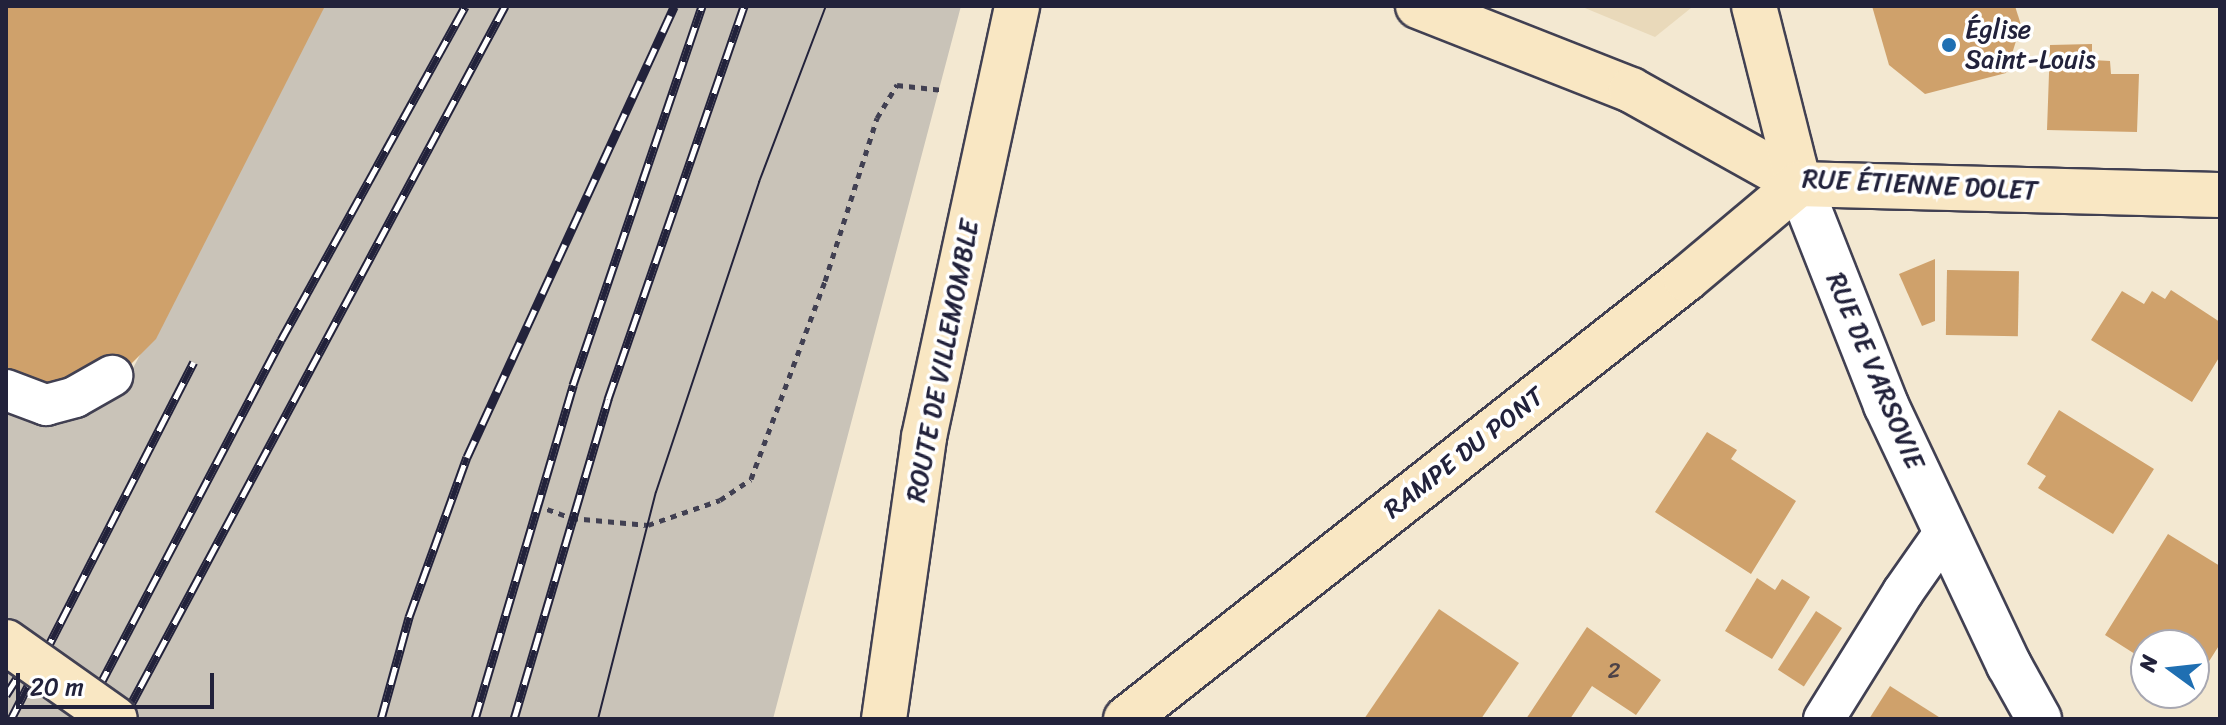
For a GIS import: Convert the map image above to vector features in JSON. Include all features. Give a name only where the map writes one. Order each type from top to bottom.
[{"type":"street","name":"ROUTE DE VILLEMOMBLE","points":[[884,719],[924,437],[1017,6]]},
{"type":"street","name":"RUE ÉTIENNE DOLET","points":[[1418,6],[1631,90],[1799,184],[2220,195]]},
{"type":"street","name":"RUE DE VARSOVIE","points":[[1754,6],[1799,184],[1886,405],[2009,665],[2039,719]]},
{"type":"street","name":"RAMPE DU PONT","points":[[1126,719],[1686,279],[1799,184]]},
{"type":"street","points":[[6,642],[115,719]]},
{"type":"lane","points":[[6,390],[46,405],[75,397],[112,376]]},
{"type":"lane","points":[[1824,719],[1945,532]]},
{"type":"path","points":[[536,505],[572,518],[648,525],[720,500],[751,479],[825,281],[877,118],[897,85],[997,96]]},
{"type":"shaded area","points":[[322,6],[961,6],[773,719],[6,719],[6,376],[49,399],[131,372]]},
{"type":"shaded area","points":[[1580,6],[1691,6],[1691,8],[1655,37]]},
{"type":"building","points":[[6,6],[325,6],[156,339],[129,366],[62,386],[38,382],[6,368]]},
{"type":"building","name":"Église Saint-Louis","points":[[1872,6],[2015,6],[2021,25],[2006,73],[1925,94],[1889,65]]},
{"type":"building","points":[[2092,44],[2092,60],[2110,61],[2111,74],[2139,74],[2137,132],[2047,130],[2050,45]]},
{"type":"building","points":[[1935,259],[1935,321],[1922,326],[1899,274]]},
{"type":"building","points":[[1947,270],[2019,271],[2018,336],[1946,335]]},
{"type":"building","points":[[2171,290],[2220,322],[2220,356],[2192,402],[2091,340],[2122,291],[2144,304],[2152,291],[2165,299]]},
{"type":"building","points":[[2059,410],[2154,469],[2113,534],[2038,488],[2046,476],[2027,464]]},
{"type":"building","points":[[1707,432],[1737,450],[1731,459],[1796,501],[1751,574],[1655,512]]},
{"type":"building","points":[[2168,534],[2220,566],[2220,644],[2210,660],[2210,629],[2130,629],[2130,651],[2105,635]]},
{"type":"building","points":[[1757,578],[1775,590],[1782,579],[1810,597],[1772,659],[1725,631]]},
{"type":"building","points":[[1439,609],[1519,663],[1481,719],[1364,719]]},
{"type":"building","points":[[1816,611],[1842,628],[1804,687],[1778,670]]},
{"type":"building","points":[[1587,627],[1661,680],[1636,715],[1592,686],[1570,719],[1526,719]]},
{"type":"building","points":[[1890,686],[1942,719],[1869,719]]},
{"type":"tram line","points":[[598,719],[656,492],[759,182],[826,6]]},
{"type":"railway","points":[[82,719],[281,340],[465,6]]},
{"type":"railway","points":[[123,719],[505,6]]},
{"type":"railway","points":[[381,719],[409,617],[467,457],[674,6]]},
{"type":"railway","points":[[475,719],[573,385],[702,6]]},
{"type":"railway","points":[[514,719],[608,399],[744,6]]},
{"type":"railway","points":[[11,719],[194,362]]},
{"type":"railway","points":[[6,695],[36,648]]},
{"type":"place","name":"Église Saint-Louis","points":[[1949,45]]}]
